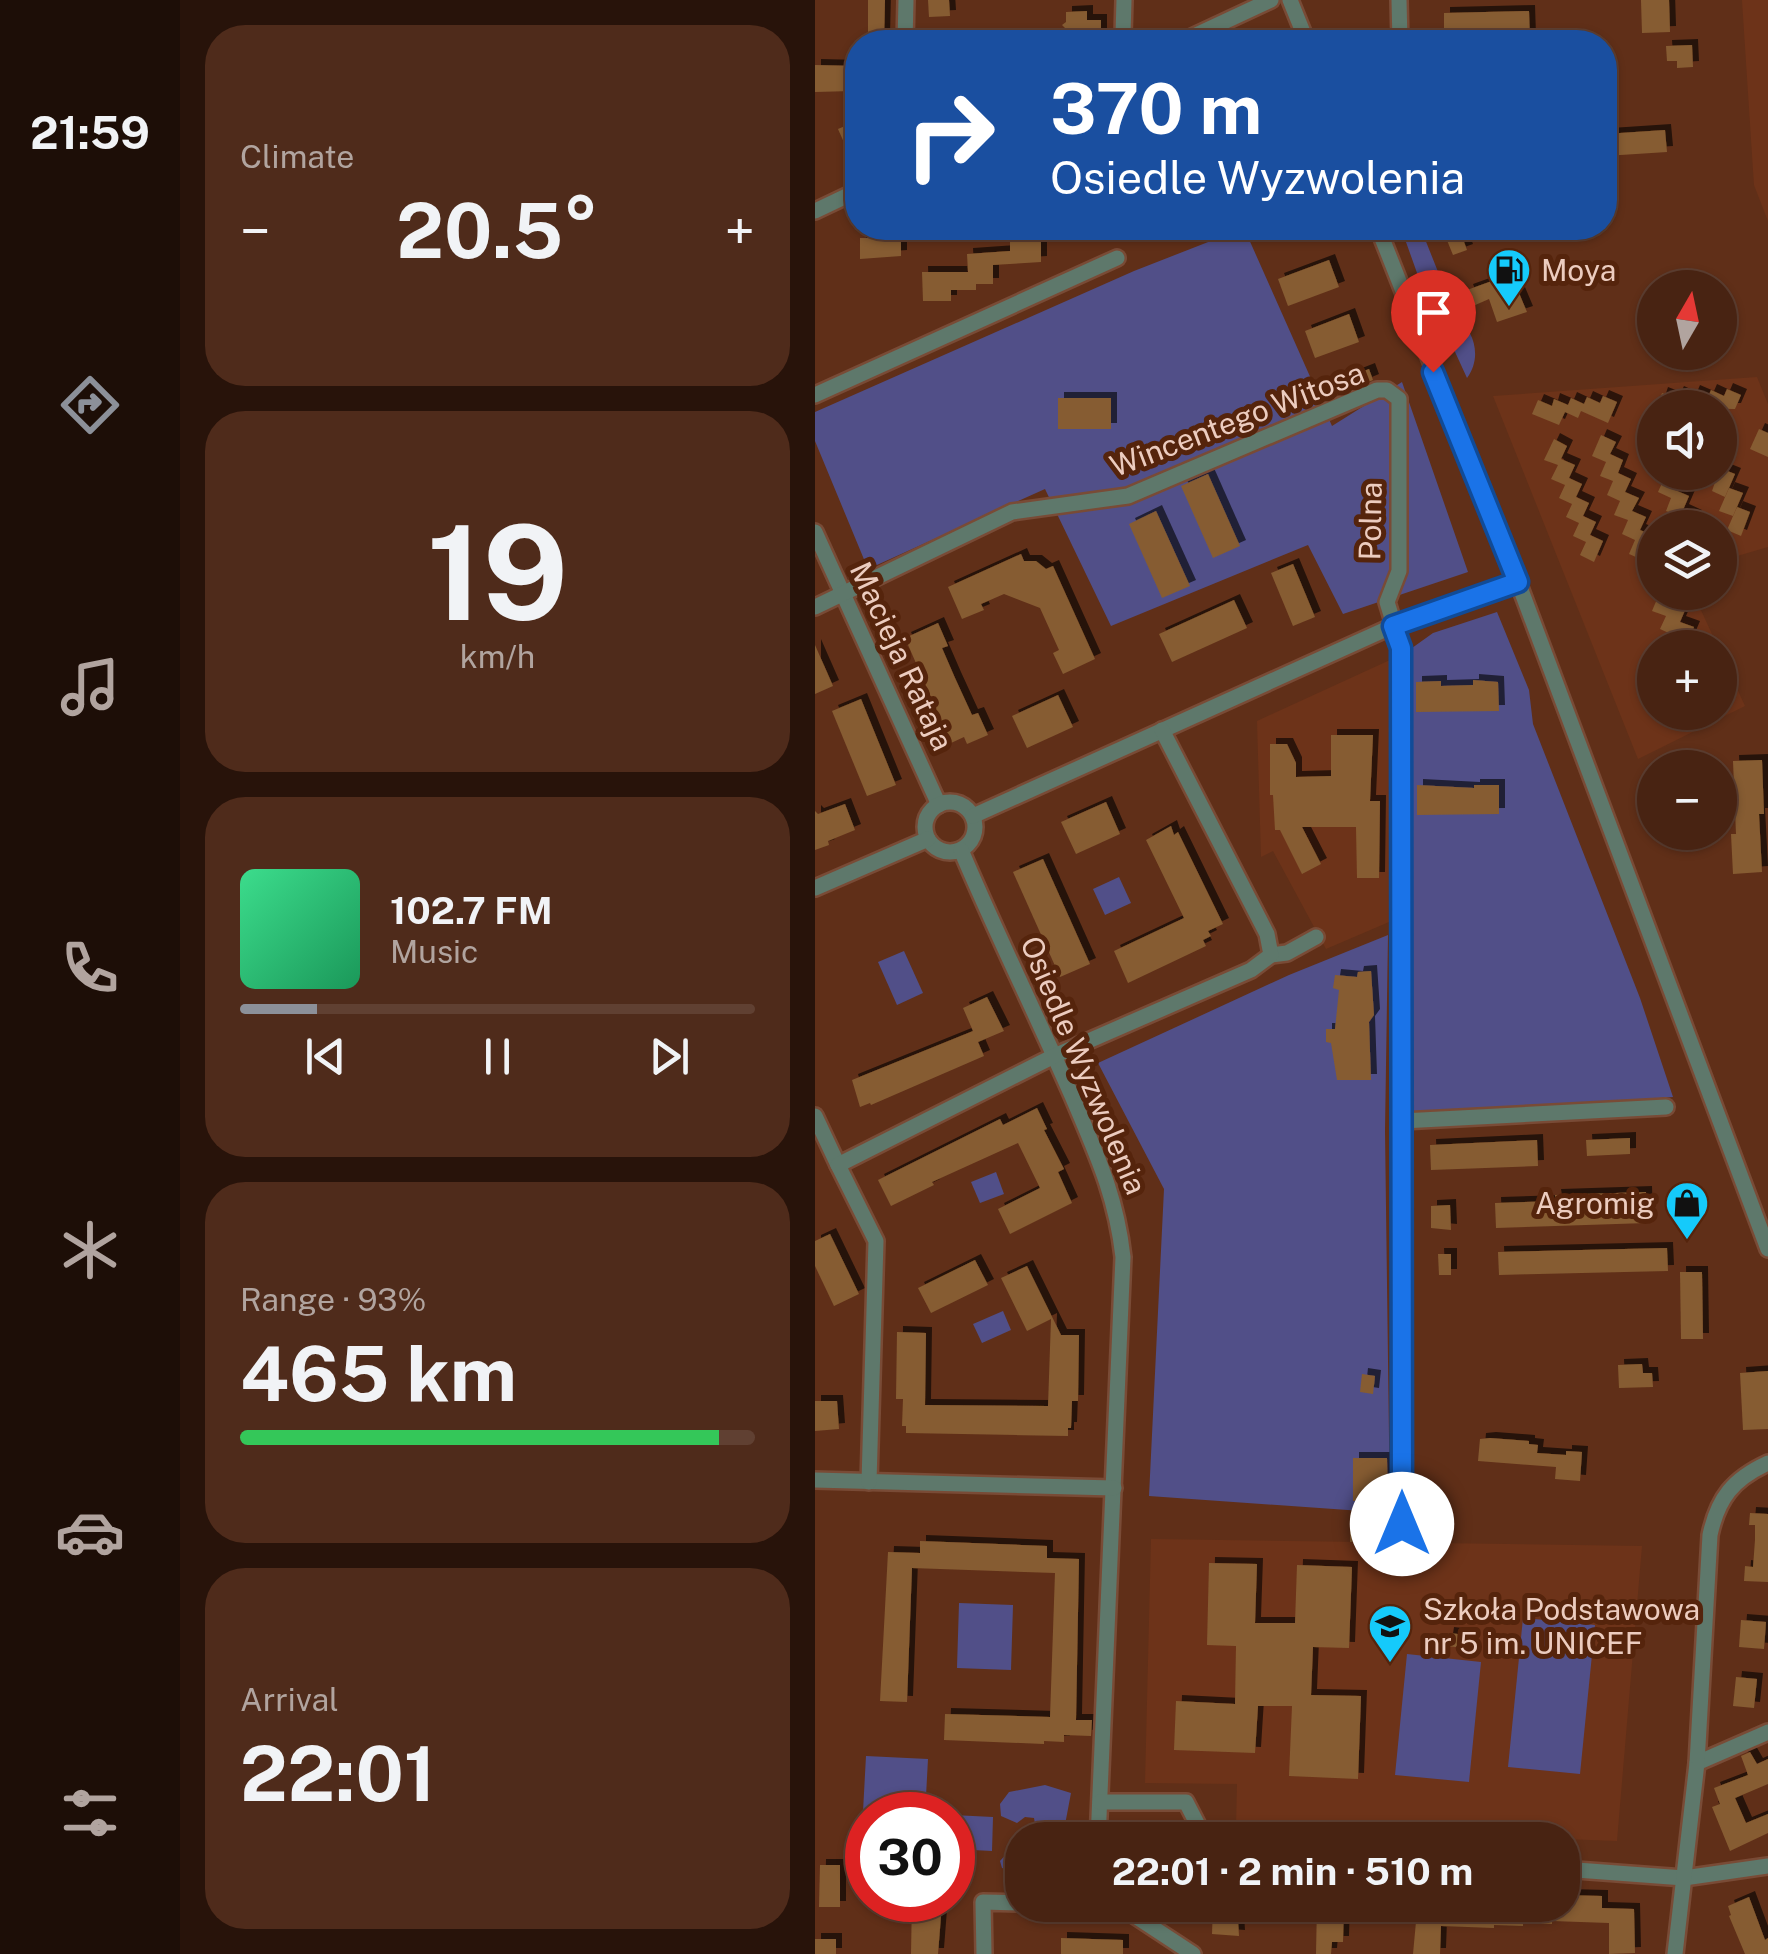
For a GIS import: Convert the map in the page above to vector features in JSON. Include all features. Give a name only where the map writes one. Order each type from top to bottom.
[{"type":"street","points":[[905,30],[906,0]]},
{"type":"street","points":[[1123,30],[1124,0]]},
{"type":"street","points":[[1207,30],[1271,0]]},
{"type":"street","points":[[1291,0],[1302,30]]},
{"type":"street","points":[[1399,0],[1400,30]]},
{"type":"street","points":[[815,211],[845,197]]},
{"type":"street","points":[[1383,240],[1518,582],[1768,1249]]},
{"type":"street","points":[[815,396],[1117,258]]},
{"type":"street","name":"Wincentego Witosa","points":[[815,606],[1012,512],[1129,496],[1377,390],[1387,390],[1399,399]]},
{"type":"street","name":"Polna","points":[[1399,399],[1399,571],[1387,602],[1401,648],[1402,1524]]},
{"type":"street","name":"Macieja Rataja","points":[[815,532],[939,805]]},
{"type":"street","points":[[973,816],[1393,626],[1518,582]]},
{"type":"street","points":[[1163,730],[1267,934],[1271,955]]},
{"type":"street","points":[[959,804],[973,816],[974,836],[961,850],[943,851],[928,839],[926,820],[939,805],[959,804]]},
{"type":"street","points":[[815,888],[928,839]]},
{"type":"street","name":"Osiedle Wyzwolenia","points":[[961,850],[1054,1056],[1111,1189],[1119,1218],[1123,1256],[1099,1822]]},
{"type":"street","points":[[838,1165],[1054,1056],[1251,970],[1271,955],[1287,953],[1316,937]]},
{"type":"street","points":[[1401,1121],[1665,1108]]},
{"type":"street","points":[[815,1116],[876,1241],[869,1482]]},
{"type":"street","points":[[1675,1954],[1697,1764],[1710,1535],[1714,1514],[1736,1480],[1768,1463]]},
{"type":"street","points":[[815,1480],[1114,1488]]},
{"type":"street","points":[[1697,1764],[1768,1732]]},
{"type":"street","points":[[1100,1802],[1186,1802],[1196,1822]]},
{"type":"street","points":[[1580,1870],[1684,1878],[1766,1872]]},
{"type":"street","points":[[983,1954],[983,1902],[1005,1903]]},
{"type":"street","points":[[1144,1922],[1193,1954]]},
{"type":"shaded area","points":[[1742,0],[1768,0],[1768,221],[1754,185]]},
{"type":"shaded area","points":[[1213,240],[1249,240],[1332,426],[1402,382],[1468,572],[1343,614],[1308,545],[1111,626],[1045,489],[868,569],[815,441],[815,412]]},
{"type":"shaded area","points":[[1405,240],[1425,240],[1456,317],[1472,337],[1475,354],[1467,378],[1450,341],[1442,343]]},
{"type":"shaded area","points":[[1757,377],[1768,404],[1768,547],[1737,556],[1737,510],[1637,510],[1637,610],[1701,610],[1710,630],[1637,630],[1637,730],[1697,730],[1656,750],[1637,750],[1637,756],[1493,396]]},
{"type":"shaded area","points":[[1497,612],[1529,690],[1533,724],[1640,998],[1673,1097],[1409,1116],[1412,648],[1433,633]]},
{"type":"shaded area","points":[[1390,660],[1389,922],[1326,949],[1273,851],[1261,857],[1257,721]]},
{"type":"shaded area","points":[[1737,688],[1745,706],[1737,710]]},
{"type":"shaded area","points":[[1119,877],[1131,903],[1105,915],[1093,889]]},
{"type":"shaded area","points":[[1388,935],[1385,1131],[1390,1513],[1149,1496],[1164,1189],[1098,1063],[1289,975]]},
{"type":"shaded area","points":[[904,951],[923,993],[897,1005],[878,962]]},
{"type":"shaded area","points":[[996,1172],[1004,1194],[980,1203],[971,1182]]},
{"type":"shaded area","points":[[1003,1311],[1011,1330],[982,1343],[973,1324]]},
{"type":"shaded area","name":"Szkoła Podstawowa nr 5 im. UNICEF","points":[[1151,1539],[1642,1546],[1617,1841],[1580,1840],[1580,1822],[1236,1822],[1237,1784],[1145,1783]]},
{"type":"shaded area","points":[[959,1603],[1013,1605],[1011,1670],[957,1668]]},
{"type":"shaded area","points":[[1523,1618],[1595,1625],[1580,1774],[1508,1767]]},
{"type":"shaded area","points":[[1407,1654],[1481,1662],[1469,1782],[1395,1775]]},
{"type":"shaded area","points":[[866,1756],[928,1759],[926,1792],[864,1792]]},
{"type":"shaded area","points":[[1045,1785],[1071,1793],[1066,1822],[1035,1822],[1034,1818],[1025,1817],[1015,1822],[1001,1816],[1000,1804],[1009,1792]]},
{"type":"shaded area","points":[[975,1816],[993,1817],[992,1851],[975,1850]]},
{"type":"building","points":[[868,0],[885,0],[884,30],[868,30]]},
{"type":"building","points":[[928,0],[949,0],[950,16],[929,17]]},
{"type":"building","points":[[1641,0],[1669,0],[1670,32],[1642,33]]},
{"type":"building","points":[[1087,11],[1087,20],[1101,20],[1101,30],[1066,30],[1062,25],[1066,12]]},
{"type":"building","points":[[1529,11],[1530,30],[1444,30],[1444,13]]},
{"type":"building","points":[[1692,45],[1693,67],[1677,68],[1677,61],[1667,61],[1666,46]]},
{"type":"building","points":[[815,65],[845,66],[845,91],[815,92]]},
{"type":"building","points":[[845,126],[845,145],[838,129]]},
{"type":"building","points":[[1665,130],[1667,152],[1617,155],[1617,133]]},
{"type":"building","points":[[860,240],[901,240],[901,256],[860,259]]},
{"type":"building","points":[[1010,240],[1041,240],[1041,262],[993,265],[993,284],[976,284],[976,290],[951,290],[951,301],[923,301],[922,272],[968,272],[967,254],[1010,251]]},
{"type":"building","points":[[1447,240],[1463,240],[1467,250],[1453,255]]},
{"type":"building","points":[[1329,260],[1339,287],[1288,306],[1278,279]]},
{"type":"building","points":[[1503,277],[1510,297],[1519,293],[1527,312],[1497,322],[1489,299],[1473,306],[1467,290]]},
{"type":"building","points":[[1349,314],[1359,342],[1315,358],[1305,331]]},
{"type":"building","points":[[1369,369],[1373,380],[1337,395],[1333,383]]},
{"type":"building","points":[[1603,396],[1617,402],[1608,423],[1581,411],[1578,418],[1565,412],[1559,425],[1532,414],[1538,400],[1552,406],[1554,399],[1568,405],[1571,398],[1584,404],[1587,397],[1600,403]]},
{"type":"building","points":[[1058,398],[1111,398],[1111,429],[1058,429]]},
{"type":"building","points":[[1759,429],[1768,433],[1768,457],[1750,449]]},
{"type":"building","points":[[1601,435],[1616,442],[1610,454],[1623,460],[1618,473],[1631,479],[1625,492],[1639,498],[1632,511],[1637,513],[1637,557],[1629,554],[1635,540],[1622,534],[1628,520],[1614,515],[1620,501],[1607,495],[1613,481],[1600,476],[1606,462],[1592,456]]},
{"type":"building","points":[[1554,439],[1567,446],[1561,459],[1575,465],[1569,478],[1582,484],[1576,497],[1589,503],[1583,516],[1596,522],[1590,535],[1603,541],[1594,562],[1580,555],[1586,542],[1573,536],[1579,523],[1566,517],[1572,504],[1559,498],[1565,485],[1551,479],[1558,465],[1544,460]]},
{"type":"building","points":[[1208,474],[1240,546],[1213,558],[1181,486]]},
{"type":"building","points":[[1675,490],[1689,496],[1683,510],[1666,510],[1671,498],[1658,492]]},
{"type":"building","points":[[1728,490],[1743,493],[1736,510],[1719,510]]},
{"type":"building","points":[[1737,507],[1750,512],[1741,536],[1737,534]]},
{"type":"building","points":[[1156,511],[1190,586],[1162,598],[1129,524]]},
{"type":"building","points":[[1021,554],[1024,561],[1036,561],[1046,569],[1053,566],[1095,659],[1063,674],[1053,653],[1059,650],[1040,608],[1004,594],[981,604],[984,610],[962,619],[948,587]]},
{"type":"building","points":[[1293,564],[1315,617],[1293,626],[1271,573]]},
{"type":"building","points":[[1234,600],[1247,628],[1172,662],[1159,634]]},
{"type":"building","points":[[1685,610],[1680,622],[1694,627],[1662,630],[1666,616],[1652,611]]},
{"type":"building","points":[[938,623],[948,646],[942,648],[955,678],[972,715],[978,713],[988,735],[967,744],[964,737],[951,743],[905,638]]},
{"type":"building","points":[[815,645],[833,686],[815,694]]},
{"type":"building","points":[[1473,680],[1498,682],[1499,711],[1416,712],[1416,682],[1473,685]]},
{"type":"building","points":[[1058,695],[1073,727],[1027,748],[1012,716]]},
{"type":"building","points":[[861,699],[896,785],[867,796],[832,711]]},
{"type":"building","points":[[1331,735],[1373,735],[1370,801],[1380,801],[1379,878],[1357,878],[1356,827],[1302,827],[1321,864],[1302,874],[1280,830],[1275,830],[1270,744],[1287,744],[1296,763],[1296,777],[1331,776]]},
{"type":"building","points":[[1762,760],[1762,872],[1733,874],[1732,850],[1737,850],[1737,761]]},
{"type":"building","points":[[1417,785],[1499,785],[1499,814],[1417,815]]},
{"type":"building","points":[[1106,802],[1120,834],[1076,854],[1061,822]]},
{"type":"building","points":[[845,804],[855,830],[815,850],[815,811],[818,814]]},
{"type":"building","points":[[1171,826],[1174,835],[1178,832],[1223,924],[1208,931],[1211,936],[1203,940],[1206,946],[1128,983],[1114,951],[1184,918],[1146,840]]},
{"type":"building","points":[[1043,859],[1090,964],[1060,977],[1013,872]]},
{"type":"building","points":[[1371,971],[1371,1080],[1337,1080],[1331,1043],[1326,1042],[1326,1029],[1335,1029],[1339,990],[1333,988],[1335,975],[1357,977],[1358,972]]},
{"type":"building","points":[[987,997],[1004,1031],[978,1042],[984,1056],[860,1107],[852,1080],[973,1031],[963,1008]]},
{"type":"building","points":[[1037,1108],[1064,1169],[1058,1172],[1072,1203],[1010,1234],[998,1209],[1040,1188],[1018,1143],[932,1182],[934,1185],[891,1206],[878,1180],[1000,1119],[1003,1125]]},
{"type":"building","points":[[1630,1138],[1630,1154],[1587,1156],[1586,1140]]},
{"type":"building","points":[[1537,1140],[1538,1166],[1431,1170],[1430,1145]]},
{"type":"building","points":[[1646,1192],[1647,1223],[1496,1228],[1495,1203],[1556,1201],[1555,1195]]},
{"type":"building","points":[[1450,1205],[1451,1230],[1431,1228],[1431,1206]]},
{"type":"building","points":[[830,1234],[859,1294],[834,1306],[815,1266],[815,1241]]},
{"type":"building","points":[[1667,1248],[1668,1271],[1499,1275],[1498,1252]]},
{"type":"building","points":[[1438,1254],[1451,1254],[1451,1275],[1439,1275]]},
{"type":"building","points":[[975,1260],[988,1285],[931,1313],[918,1288]]},
{"type":"building","points":[[1027,1266],[1061,1335],[1079,1335],[1078,1401],[1072,1401],[1068,1436],[906,1433],[906,1426],[902,1426],[903,1399],[896,1399],[897,1332],[926,1333],[925,1405],[1048,1406],[1051,1319],[1027,1331],[1001,1278]]},
{"type":"building","points":[[1680,1272],[1702,1272],[1703,1339],[1681,1339]]},
{"type":"building","points":[[1642,1364],[1643,1373],[1652,1373],[1653,1387],[1619,1388],[1618,1365]]},
{"type":"building","points":[[1768,1371],[1768,1429],[1743,1430],[1740,1373]]},
{"type":"building","points":[[1362,1374],[1375,1376],[1373,1394],[1360,1392]]},
{"type":"building","points":[[815,1401],[837,1401],[839,1429],[815,1431]]},
{"type":"building","points":[[1480,1439],[1529,1441],[1538,1445],[1537,1453],[1582,1452],[1580,1481],[1555,1479],[1556,1467],[1478,1461]]},
{"type":"building","points":[[1353,1458],[1387,1458],[1388,1501],[1353,1501]]},
{"type":"building","points":[[1750,1513],[1768,1514],[1768,1582],[1744,1581],[1745,1566],[1753,1567],[1755,1525],[1749,1525]]},
{"type":"building","points":[[1364,1514],[1364,1526],[1391,1526],[1393,1541],[1350,1542],[1350,1515]]},
{"type":"building","points":[[920,1541],[1047,1546],[1047,1558],[1079,1559],[1076,1720],[1092,1720],[1091,1736],[1064,1735],[1064,1742],[1044,1744],[944,1740],[945,1714],[1050,1717],[1055,1573],[912,1568],[907,1702],[880,1701],[888,1552],[920,1553]]},
{"type":"building","points":[[1209,1563],[1257,1564],[1255,1623],[1295,1623],[1297,1565],[1352,1567],[1349,1648],[1313,1647],[1311,1695],[1361,1696],[1358,1779],[1289,1776],[1292,1706],[1258,1706],[1255,1753],[1174,1750],[1176,1701],[1235,1704],[1236,1646],[1207,1645]]},
{"type":"building","points":[[1741,1620],[1766,1622],[1764,1649],[1739,1647]]},
{"type":"building","points":[[1448,1633],[1467,1635],[1466,1648],[1446,1646]]},
{"type":"building","points":[[1736,1677],[1757,1679],[1754,1708],[1733,1706]]},
{"type":"building","points":[[1750,1752],[1757,1764],[1768,1759],[1768,1784],[1735,1798],[1746,1823],[1768,1814],[1768,1833],[1730,1851],[1712,1807],[1720,1804],[1714,1788],[1748,1775],[1741,1756]]},
{"type":"building","points":[[820,1865],[840,1865],[840,1907],[819,1907]]},
{"type":"building","points":[[1580,1895],[1602,1896],[1602,1908],[1634,1909],[1635,1953],[1609,1954],[1609,1923],[1580,1922]]},
{"type":"building","points":[[1749,1897],[1765,1940],[1768,1938],[1768,1954],[1745,1954],[1729,1916],[1728,1906]]},
{"type":"building","points":[[912,1922],[941,1922],[938,1954],[911,1954]]},
{"type":"building","points":[[1212,1922],[1238,1922],[1239,1936],[1212,1934]]},
{"type":"building","points":[[1317,1922],[1344,1922],[1343,1942],[1332,1942],[1331,1954],[1316,1954]]},
{"type":"building","points":[[1416,1922],[1552,1922],[1494,1928],[1441,1926],[1440,1954],[1413,1954]]},
{"type":"building","points":[[1061,1938],[1123,1940],[1123,1954],[1061,1954]]},
{"type":"building","points":[[815,1939],[836,1939],[836,1954],[815,1954]]},
{"type":"place","name":"Moya","points":[[1509,308]]},
{"type":"place","name":"Agromig","points":[[1687,1241]]},
{"type":"place","name":"Szkoła Podstawowa nr 5 im. UNICEF","points":[[1390,1664]]},
{"type":"route","points":[[1402,1524],[1401,648],[1393,626],[1518,582],[1433,372]]}]
